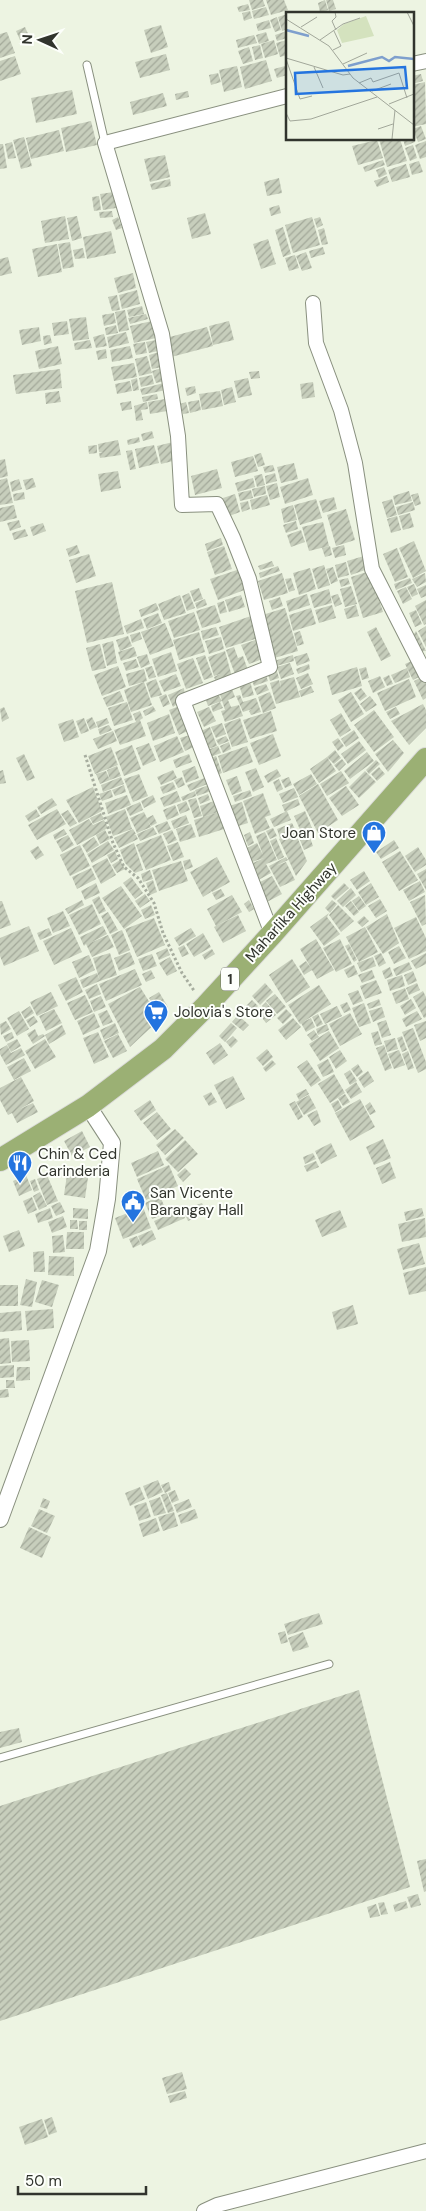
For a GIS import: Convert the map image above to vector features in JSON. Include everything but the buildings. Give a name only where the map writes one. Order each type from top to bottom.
[{"type":"highway","name":"Maharlika Highway","points":[[0,1160],[88,1106],[163,1049],[206,1006],[272,934],[426,759]]},
{"type":"street","points":[[272,934],[183,701],[270,667],[249,579],[234,538],[217,504],[182,505],[178,436],[162,334],[105,143],[286,96]]},
{"type":"street","points":[[313,303],[316,342],[341,410],[355,463],[372,569],[426,674]]},
{"type":"street","points":[[0,1519],[98,1251],[107,1199],[112,1143],[88,1106]]},
{"type":"street","points":[[204,2211],[217,2205],[426,2151]]},
{"type":"lane","points":[[87,65],[105,143]]},
{"type":"lane","points":[[0,1758],[328,1664]]},
{"type":"path","points":[[86,756],[113,843],[124,867],[138,878],[154,903],[163,933],[182,973],[206,1006]]},
{"type":"place","name":"Joan Store","points":[[374,854]]},
{"type":"place","name":"Jolovia's Store","points":[[156,1033]]},
{"type":"place","name":"Chin & Ced Carinderia","points":[[20,1184]]},
{"type":"place","name":"San Vicente Barangay Hall","points":[[133,1223]]}]
